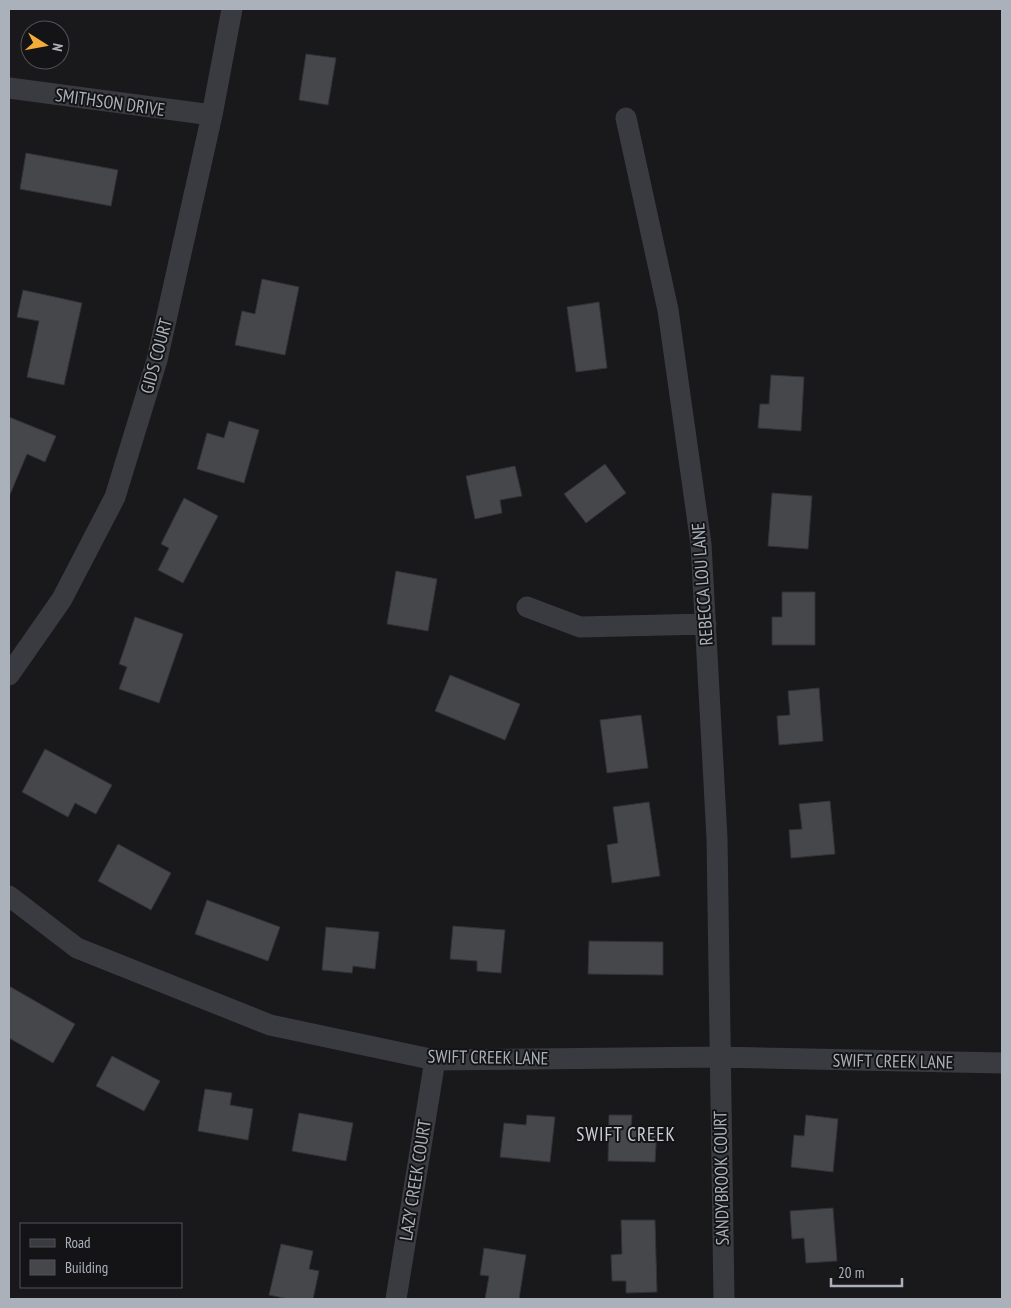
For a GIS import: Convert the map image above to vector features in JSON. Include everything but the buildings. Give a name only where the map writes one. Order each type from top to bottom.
[{"type":"street","name":"GIDS COURT","points":[[9,675],[62,599],[115,497],[157,360],[212,116],[232,9]]},
{"type":"street","name":"SMITHSON DRIVE","points":[[9,88],[212,116]]},
{"type":"street","name":"REBECCA LOU LANE","points":[[626,118],[668,310],[701,544],[717,838],[719,1058]]},
{"type":"street","points":[[527,606],[580,627],[706,624]]},
{"type":"street","name":"SWIFT CREEK LANE","points":[[9,896],[77,948],[270,1025],[435,1060],[719,1058],[1002,1063]]},
{"type":"street","name":"SANDYBROOK COURT","points":[[719,1058],[724,1299]]},
{"type":"street","name":"LAZY CREEK COURT","points":[[396,1299],[435,1060]]},
{"type":"district","name":"SWIFT CREEK","points":[[626,1134]]}]
